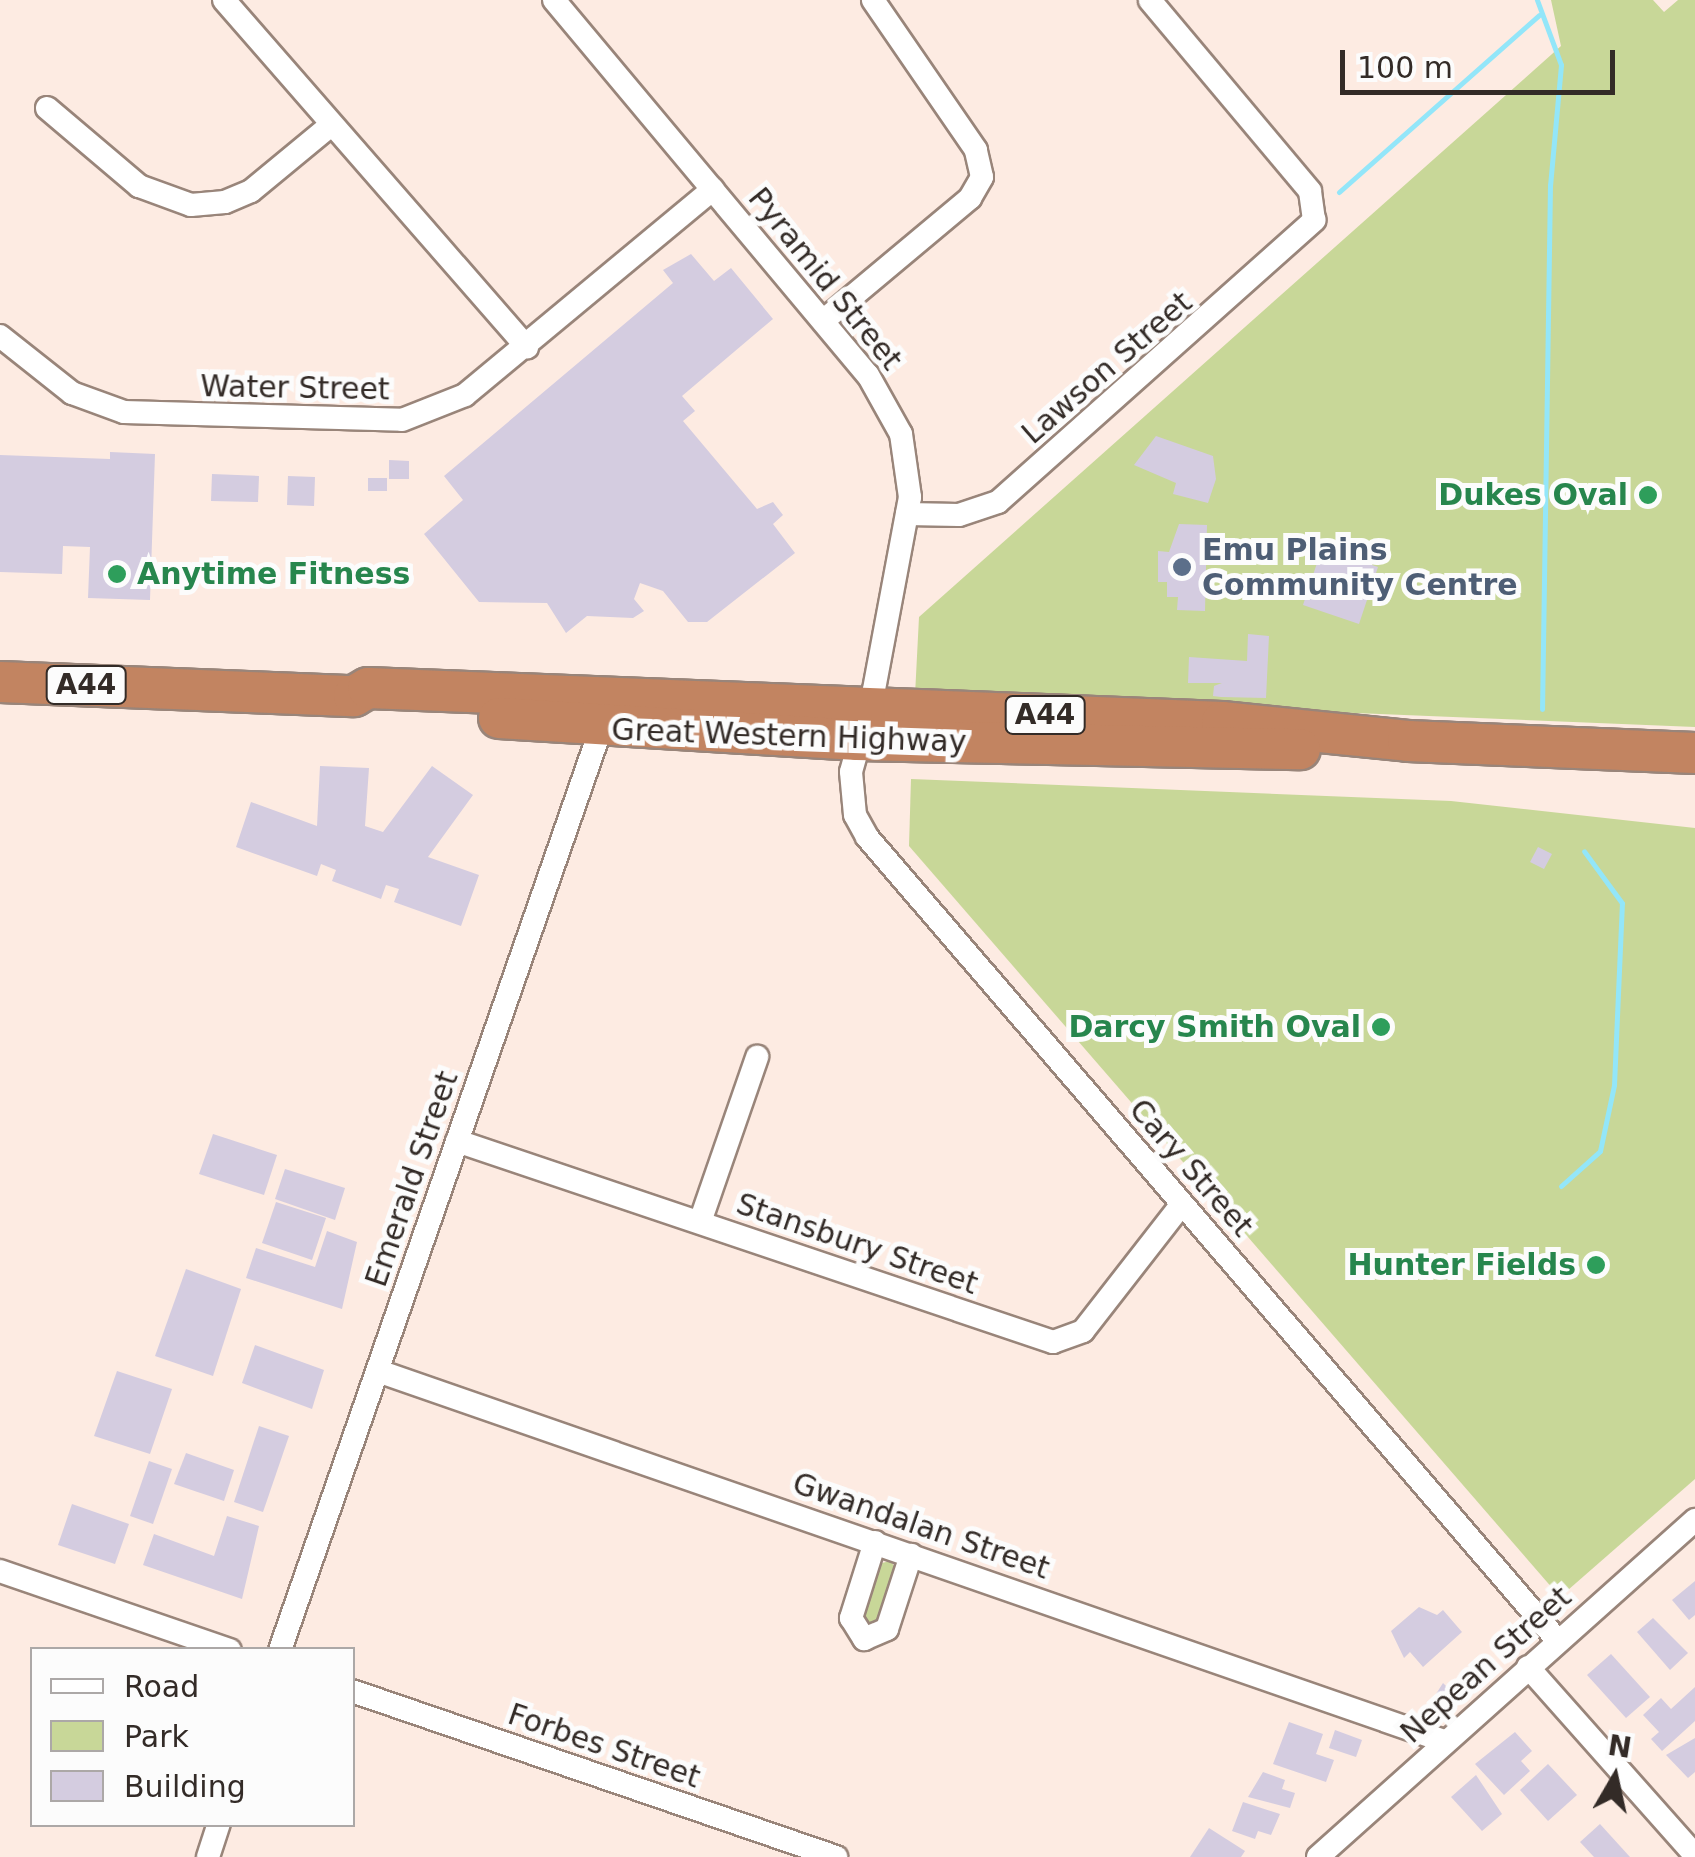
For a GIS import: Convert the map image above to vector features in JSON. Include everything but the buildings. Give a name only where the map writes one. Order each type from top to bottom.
[{"type":"highway","name":"Great Western Highway","points":[[0,682],[354,696],[368,688],[1236,752],[1408,741],[1695,753]]},
{"type":"highway","name":"Great Western Highway","points":[[354,696],[366,706],[600,728],[862,724]]},
{"type":"street","points":[[224,0],[526,348]]},
{"type":"street","name":"Pyramid Street","points":[[554,0],[868,374],[901,434],[910,484],[908,514],[862,724]]},
{"type":"street","points":[[823,321],[970,198],[982,177],[976,150],[873,0]]},
{"type":"street","name":"Lawson Street","points":[[908,514],[959,516],[998,502],[1309,229],[1317,210],[1309,190],[1150,0]]},
{"type":"street","points":[[47,108],[138,186],[191,205],[224,202],[252,191],[331,125]]},
{"type":"street","name":"Water Street","points":[[0,336],[72,393],[124,412],[354,422],[402,420],[445,406],[526,348],[713,190]]},
{"type":"street","name":"Cary Street","points":[[862,724],[851,788],[866,837],[1558,1641]]},
{"type":"street","name":"Emerald Street","points":[[281,1647],[600,728]]},
{"type":"street","points":[[700,1222],[757,1056]]},
{"type":"street","name":"Stansbury Street","points":[[457,1142],[1062,1342],[1083,1331],[1182,1204]]},
{"type":"street","name":"Gwandalan Street","points":[[378,1371],[1444,1741]]},
{"type":"street","name":"Nepean Street","points":[[1318,1857],[1695,1520]]},
{"type":"street","points":[[875,1542],[851,1618],[864,1639],[887,1629],[911,1555]]},
{"type":"street","points":[[0,1571],[221,1647]]},
{"type":"street","points":[[1528,1668],[1689,1854]]},
{"type":"street","name":"Forbes Street","points":[[355,1692],[836,1857]]},
{"type":"street","points":[[208,1857],[218,1827]]},
{"type":"green space","points":[[1551,0],[1653,0],[1664,12],[1678,0],[1695,0],[1695,727],[915,695],[919,617],[1561,46]]},
{"type":"green space","points":[[911,779],[1451,801],[1695,828],[1695,1479],[1560,1597],[909,846]]},
{"type":"green space","points":[[890,1561],[896,1568],[877,1626],[870,1630],[860,1616],[878,1564]]},
{"type":"waterway","points":[[1537,0],[1561,65],[1550,185],[1542,709]]},
{"type":"waterway","points":[[1339,192],[1539,15]]},
{"type":"waterway","points":[[1561,1186],[1600,1151],[1614,1085],[1622,903],[1584,851]]},
{"type":"place","name":"Dukes Oval","points":[[1648,495]]},
{"type":"place","name":"Emu Plains Community Centre","points":[[1182,567]]},
{"type":"place","name":"Anytime Fitness","points":[[117,574]]},
{"type":"place","name":"Darcy Smith Oval","points":[[1381,1027]]},
{"type":"place","name":"Hunter Fields","points":[[1596,1265]]}]
